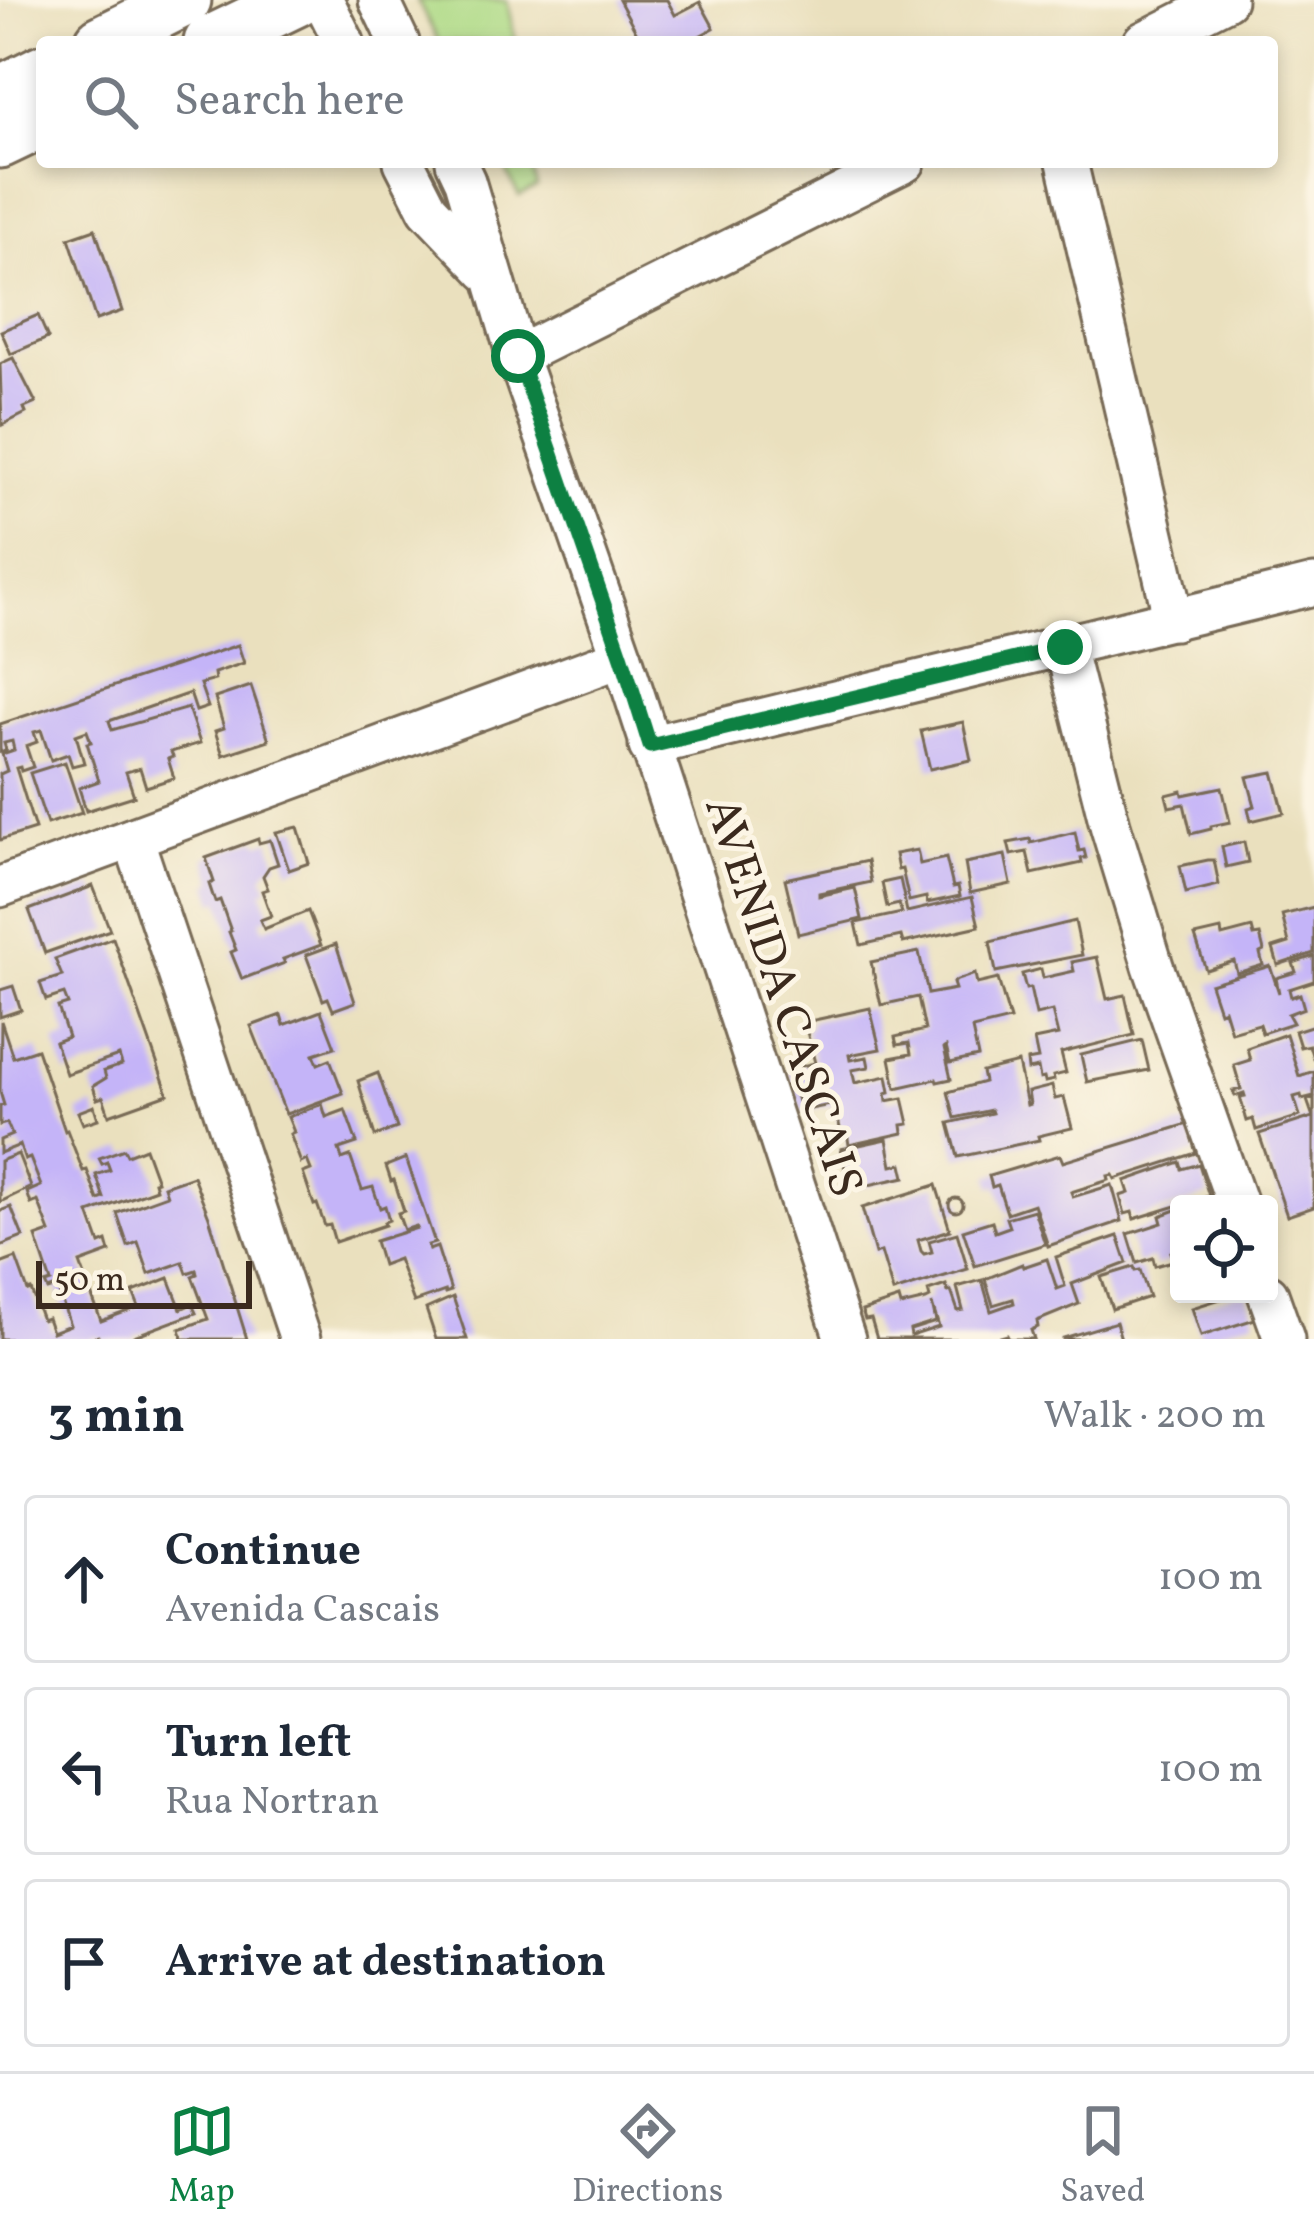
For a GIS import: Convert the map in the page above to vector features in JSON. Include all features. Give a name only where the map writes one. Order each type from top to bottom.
[{"type":"main road","points":[[112,36],[185,0]]},
{"type":"main road","points":[[222,36],[297,0]]},
{"type":"main road","points":[[0,92],[36,74]]},
{"type":"main road","points":[[0,142],[36,125]]},
{"type":"street","points":[[322,0],[341,36]]},
{"type":"street","points":[[380,0],[396,36]]},
{"type":"street","points":[[1155,36],[1226,0]]},
{"type":"street","name":"AVENIDA CASCAIS","points":[[407,168],[428,209],[491,275]]},
{"type":"street","name":"AVENIDA CASCAIS","points":[[459,168],[845,1339]]},
{"type":"street","points":[[518,356],[893,168]]},
{"type":"street","points":[[1068,168],[1174,620]]},
{"type":"street","points":[[650,746],[1314,586]]},
{"type":"street","points":[[1065,647],[1110,825],[1147,946],[1234,1195]]},
{"type":"street","points":[[0,887],[622,657]]},
{"type":"street","points":[[133,838],[299,1339]]},
{"type":"street","points":[[1271,1303],[1284,1339]]},
{"type":"green space","points":[[417,0],[507,0],[514,36],[436,36]]},
{"type":"green space","points":[[505,168],[532,168],[537,187],[519,196]]},
{"type":"building","points":[[619,0],[667,0],[675,15],[700,2],[714,28],[699,36],[638,35]]},
{"type":"building","points":[[95,229],[122,311],[96,320],[69,238]]},
{"type":"building","points":[[38,315],[48,338],[11,354],[1,331]]},
{"type":"building","points":[[13,358],[36,403],[2,425],[0,364]]},
{"type":"building","points":[[238,645],[244,663],[214,673],[215,680],[200,684],[208,707],[196,711],[190,693],[109,721],[112,730],[188,708],[200,743],[171,752],[173,757],[168,759],[174,778],[146,787],[140,768],[126,772],[134,796],[86,811],[79,788],[99,781],[87,731],[76,735],[84,763],[72,766],[68,754],[51,760],[41,730],[34,732],[37,742],[26,746],[33,767],[16,768],[35,829],[0,840],[0,774],[7,771],[2,754],[14,750],[12,741],[4,743],[6,750],[0,752],[0,724]]},
{"type":"building","points":[[251,686],[269,740],[223,755],[215,731],[224,728],[215,698]]},
{"type":"building","points":[[963,722],[971,760],[930,769],[921,731]]},
{"type":"building","points":[[65,762],[82,813],[47,824],[30,773]]},
{"type":"building","points":[[1273,772],[1284,813],[1251,821],[1248,808],[1255,806],[1247,777]]},
{"type":"building","points":[[1222,787],[1230,822],[1191,834],[1184,804],[1169,807],[1166,795]]},
{"type":"building","points":[[298,827],[309,863],[289,870],[276,832]]},
{"type":"building","points":[[1075,832],[1079,851],[1084,850],[1086,858],[1081,858],[1082,863],[1032,874],[1027,852],[1011,855],[1008,843],[1030,839],[1031,843]]},
{"type":"building","points":[[258,839],[259,843],[270,840],[278,864],[263,876],[268,889],[262,891],[271,916],[260,920],[264,929],[308,911],[321,945],[242,979],[231,952],[236,950],[231,931],[209,884],[214,882],[206,858]]},
{"type":"building","points":[[1244,842],[1248,862],[1226,867],[1222,847]]},
{"type":"building","points":[[917,850],[920,864],[946,858],[960,896],[927,903],[926,897],[909,901],[895,854]]},
{"type":"building","points":[[1005,855],[1011,884],[970,893],[965,863]]},
{"type":"building","points":[[1214,860],[1219,885],[1186,893],[1180,866]]},
{"type":"building","points":[[867,861],[871,882],[819,893],[855,888],[862,919],[798,934],[785,879]]},
{"type":"building","points":[[900,879],[907,912],[972,897],[979,926],[903,943],[901,936],[861,945],[856,923],[902,913],[899,904],[887,907],[882,883]]},
{"type":"building","points":[[93,886],[110,930],[45,953],[29,910]]},
{"type":"building","points":[[1314,907],[1314,953],[1278,965],[1273,948],[1289,943],[1282,915]]},
{"type":"building","points":[[1075,921],[1082,955],[996,972],[990,942]]},
{"type":"building","points":[[1252,928],[1254,936],[1260,935],[1263,965],[1237,973],[1234,961],[1206,970],[1195,936],[1221,930],[1222,936]]},
{"type":"building","points":[[113,938],[168,1094],[109,1115],[93,1086],[106,1078],[104,1071],[122,1065],[119,1056],[66,1074],[55,1042],[68,1037],[58,1007],[68,1004],[64,994],[46,1000],[40,983],[62,976],[55,959]]},
{"type":"building","points":[[336,944],[355,1002],[333,1010],[328,998],[323,1000],[306,955]]},
{"type":"building","points":[[919,952],[928,994],[955,989],[957,980],[975,974],[977,984],[998,979],[1010,1020],[972,1029],[978,1057],[950,1063],[944,1048],[951,1079],[896,1088],[890,1058],[911,1054],[909,1043],[897,1045],[895,1037],[925,1030],[918,997],[881,1005],[871,962]]},
{"type":"building","points":[[1314,956],[1314,981],[1289,989],[1291,997],[1300,994],[1304,1008],[1288,1014],[1293,1023],[1262,1033],[1259,1024],[1231,1032],[1210,984],[1270,966],[1279,993],[1276,978],[1296,972],[1293,963]]},
{"type":"building","points":[[1097,957],[1107,999],[1125,995],[1134,1035],[1061,1053],[1066,1073],[1045,1082],[1038,1068],[1028,1070],[1027,1061],[1038,1059],[1034,1040],[1058,1035],[1052,1011],[1036,1015],[1022,974],[1041,969],[1043,978],[1074,971],[1072,962]]},
{"type":"building","points":[[13,986],[21,1010],[0,1017],[0,990]]},
{"type":"building","points":[[870,1008],[880,1049],[849,1055],[850,1060],[867,1057],[869,1067],[852,1070],[855,1083],[887,1076],[887,1101],[903,1098],[909,1124],[902,1125],[903,1133],[849,1145],[847,1132],[841,1133],[835,1104],[801,1111],[788,1069],[815,1063],[806,1028],[811,1027],[810,1021]]},
{"type":"building","points":[[321,1011],[335,1047],[314,1054],[318,1064],[330,1059],[343,1093],[286,1114],[251,1026],[281,1015],[284,1025]]},
{"type":"building","points":[[1,1021],[13,1057],[37,1049],[65,1131],[98,1200],[104,1198],[96,1175],[110,1170],[99,1158],[124,1149],[127,1155],[145,1148],[157,1181],[156,1189],[89,1213],[100,1244],[107,1241],[110,1252],[80,1263],[101,1321],[139,1307],[133,1292],[169,1278],[181,1309],[192,1304],[196,1313],[135,1339],[0,1339],[0,1264],[16,1258],[42,1320],[47,1318],[52,1332],[70,1325],[57,1287],[48,1290],[45,1284],[51,1282],[36,1237],[50,1232],[38,1201],[31,1204],[27,1192],[41,1186],[30,1158],[25,1160],[20,1145],[0,1153],[0,1140],[12,1135],[7,1123],[0,1125],[0,1106],[4,1105]]},
{"type":"building","points":[[1314,1025],[1313,1058],[1309,1045],[1300,1047],[1295,1031]]},
{"type":"building","points":[[1286,1034],[1299,1076],[1314,1071],[1314,1096],[1294,1097],[1300,1116],[1256,1130],[1253,1119],[1247,1121],[1240,1097],[1244,1093],[1235,1096],[1233,1091],[1241,1089],[1234,1065],[1250,1060],[1247,1048]]},
{"type":"building","points":[[1142,1040],[1149,1070],[1087,1082],[1081,1055]]},
{"type":"building","points":[[1018,1063],[1027,1105],[1028,1092],[1052,1086],[1055,1099],[1064,1097],[1072,1128],[958,1157],[949,1123],[992,1113],[955,1118],[948,1092],[984,1082],[982,1072]]},
{"type":"building","points":[[378,1073],[397,1128],[375,1136],[358,1081]]},
{"type":"building","points":[[1314,1098],[1314,1207],[1287,1216],[1259,1134],[1313,1117],[1307,1100]]},
{"type":"building","points":[[322,1104],[326,1117],[345,1110],[357,1143],[339,1149],[342,1159],[350,1156],[362,1190],[373,1187],[389,1220],[335,1242],[330,1225],[325,1226],[314,1205],[303,1173],[311,1170],[307,1160],[301,1163],[288,1117]]},
{"type":"building","points":[[94,1106],[98,1119],[83,1124],[78,1112]]},
{"type":"building","points":[[1188,1124],[1196,1153],[1115,1179],[1108,1176],[1109,1180],[1071,1192],[1073,1197],[1112,1185],[1122,1221],[1048,1246],[1034,1204],[1007,1213],[998,1185],[992,1187],[989,1176],[1060,1155],[1063,1162]]},
{"type":"building","points":[[887,1139],[892,1166],[902,1164],[905,1177],[855,1188],[852,1178],[847,1179],[841,1149]]},
{"type":"building","points":[[18,1154],[31,1187],[0,1202],[0,1161]]},
{"type":"building","points":[[406,1158],[435,1243],[428,1245],[429,1250],[437,1247],[451,1291],[414,1302],[398,1259],[382,1265],[375,1241],[417,1228],[404,1230],[398,1213],[404,1211],[386,1166]]},
{"type":"building","points":[[1180,1162],[1182,1169],[1199,1164],[1209,1195],[1170,1195],[1170,1208],[1134,1219],[1132,1212],[1125,1214],[1120,1196],[1129,1193],[1125,1181]]},
{"type":"building","points":[[193,1176],[247,1339],[183,1339],[180,1329],[208,1319],[192,1276],[196,1270],[187,1273],[183,1262],[149,1274],[138,1242],[128,1246],[117,1213],[167,1195],[164,1186]]},
{"type":"building","points":[[936,1185],[950,1230],[918,1240],[921,1251],[932,1252],[929,1241],[957,1233],[968,1269],[893,1292],[881,1252],[875,1254],[862,1208]]},
{"type":"building","points":[[956,1198],[963,1205],[956,1212],[949,1205]]},
{"type":"building","points":[[11,1207],[23,1237],[0,1246],[0,1211]]},
{"type":"building","points":[[1034,1210],[1045,1244],[975,1266],[963,1230],[992,1221],[995,1232],[1009,1227],[1006,1218]]},
{"type":"building","points":[[1170,1212],[1170,1262],[1155,1266],[1153,1258],[1137,1263],[1128,1234],[1162,1223],[1160,1216]]},
{"type":"building","points":[[1118,1236],[1127,1263],[1072,1284],[1079,1304],[1037,1321],[1038,1327],[1031,1330],[1034,1339],[1009,1339],[1007,1335],[877,1339],[871,1319],[865,1320],[862,1311],[899,1299],[901,1306],[926,1300],[928,1291],[946,1285],[958,1311],[963,1310],[957,1287],[982,1280],[991,1311],[1014,1303],[1013,1299],[993,1305],[985,1279],[1047,1259],[1057,1289],[1065,1286],[1056,1257]],"holes":[[[932,1304],[939,1327],[911,1336],[910,1330],[936,1322]]]},
{"type":"building","points":[[1134,1267],[1140,1270],[1149,1297],[1112,1309],[1101,1277]]},
{"type":"building","points":[[453,1297],[467,1339],[436,1339],[426,1309]]},
{"type":"building","points":[[1208,1303],[1250,1303],[1255,1319],[1201,1336],[1192,1308]]},
{"type":"building","points":[[1116,1322],[1121,1339],[1063,1339],[1063,1338]]},
{"type":"route","points":[[518,356],[650,746],[1065,647]]}]
